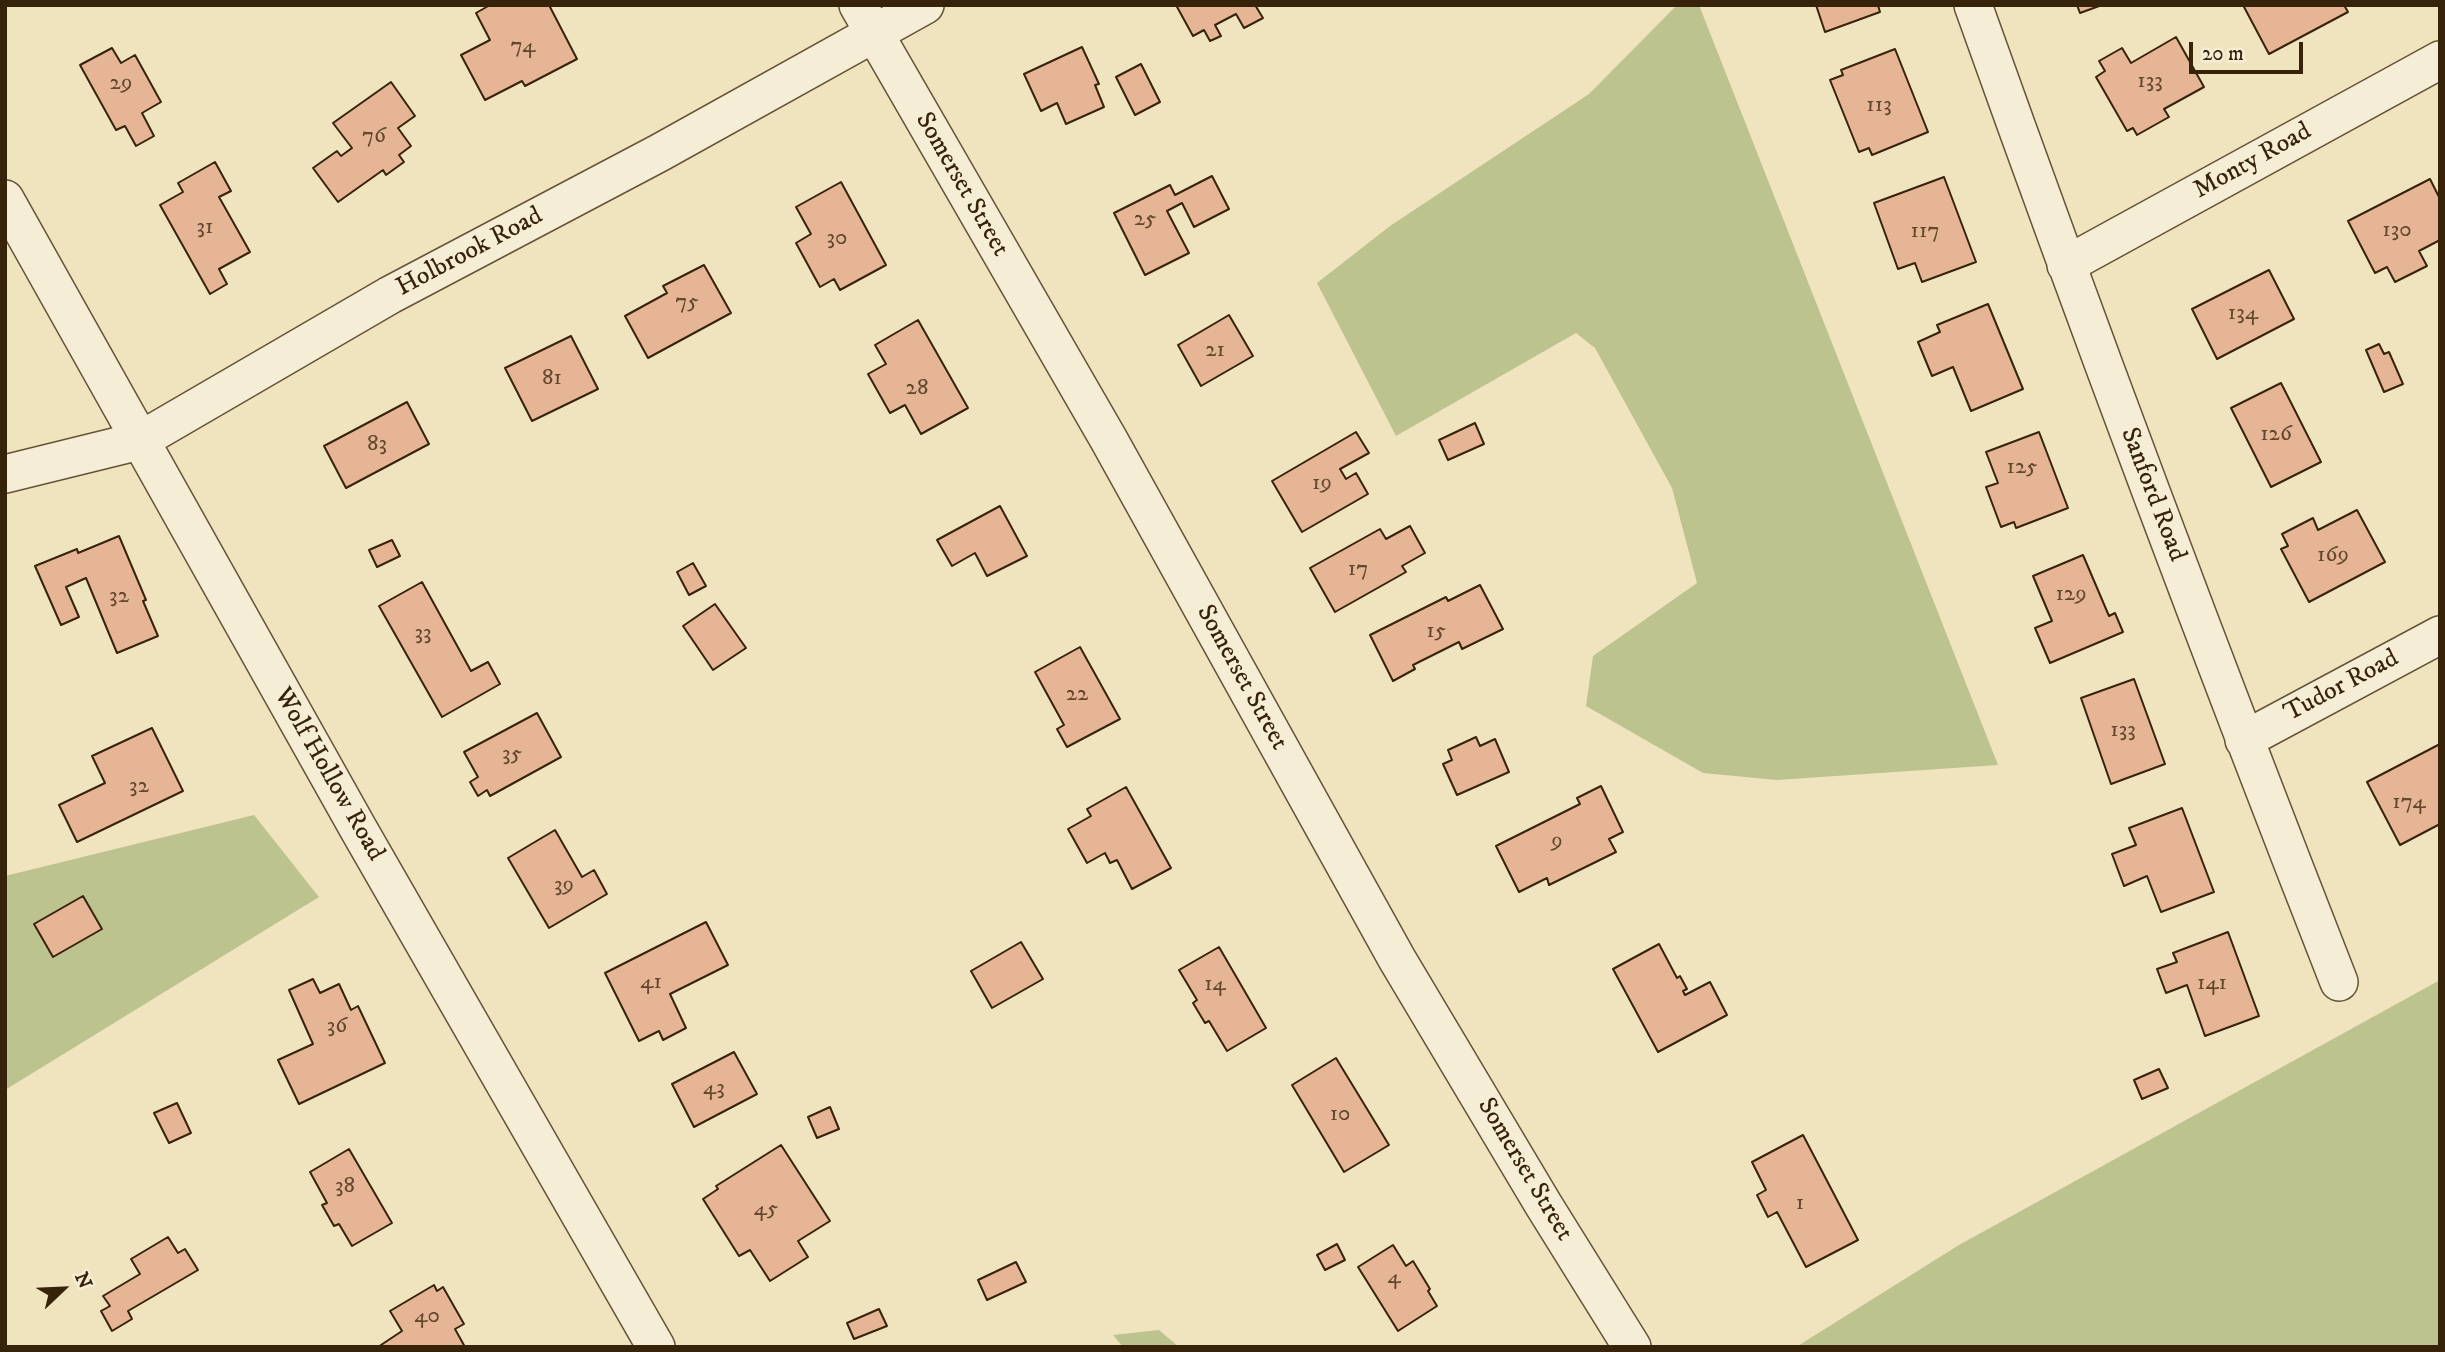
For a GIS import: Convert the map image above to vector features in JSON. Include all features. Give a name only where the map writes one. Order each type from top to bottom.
[{"type":"street","name":"Holbrook Road","points":[[5,474],[139,441],[390,295],[659,153],[866,20],[925,5]]},
{"type":"street","name":"Sanford Road","points":[[1973,5],[2066,265],[2244,740],[2339,982]]},
{"type":"street","name":"Somerset Street","points":[[866,20],[1109,440],[1397,959],[1632,1347]]},
{"type":"street","name":"Monty Road","points":[[2066,265],[2440,60]]},
{"type":"street","name":"Wolf Hollow Road","points":[[5,199],[359,831],[656,1347]]},
{"type":"street","name":"Tudor Road","points":[[2244,740],[2440,635]]},
{"type":"green space","points":[[1677,5],[1699,5],[1998,765],[1777,780],[1703,773],[1586,706],[1593,656],[1697,583],[1672,488],[1595,348],[1576,333],[1396,436],[1317,283],[1390,226],[1589,94]]},
{"type":"green space","points":[[254,815],[319,897],[5,1090],[5,876]]},
{"type":"green space","points":[[2440,980],[2440,1347],[1796,1347],[1959,1245]]},
{"type":"green space","points":[[1159,1330],[1179,1347],[1123,1347],[1113,1335]]},
{"type":"building","points":[[490,5],[549,5],[577,59],[525,86],[522,81],[485,100],[461,55],[490,40],[476,13]]},
{"type":"building","points":[[1176,5],[1255,5],[1263,18],[1244,28],[1236,14],[1215,25],[1221,36],[1210,41],[1204,30],[1193,36]]},
{"type":"building","points":[[1816,5],[1878,5],[1880,12],[1825,32]]},
{"type":"building","points":[[2077,5],[2102,5],[2080,13]]},
{"type":"building","points":[[2243,5],[2344,5],[2348,12],[2269,54]]},
{"type":"building","points":[[2176,37],[2204,87],[2164,109],[2169,117],[2137,135],[2133,128],[2127,131],[2096,77],[2105,71],[2099,61],[2122,48],[2131,63]]},
{"type":"building","points":[[1082,47],[1099,84],[1095,85],[1104,107],[1066,124],[1057,103],[1041,111],[1024,74]]},
{"type":"building","points":[[112,48],[121,63],[135,55],[161,102],[142,113],[154,136],[136,146],[125,126],[116,130],[80,65]]},
{"type":"building","points":[[1895,49],[1928,132],[1872,155],[1869,148],[1859,152],[1830,80],[1843,75],[1841,70]]},
{"type":"building","points":[[1141,64],[1160,102],[1135,115],[1116,77]]},
{"type":"building","points":[[391,82],[415,116],[398,128],[411,146],[399,155],[404,162],[386,175],[383,170],[338,202],[313,168],[337,151],[341,156],[352,148],[333,123]]},
{"type":"building","points":[[215,162],[231,191],[219,197],[250,252],[219,269],[227,284],[210,294],[160,205],[183,192],[178,183]]},
{"type":"building","points":[[1212,176],[1229,209],[1194,227],[1182,203],[1167,211],[1189,253],[1145,275],[1114,213],[1170,185],[1175,195]]},
{"type":"building","points":[[1944,177],[1976,262],[1922,282],[1915,263],[1898,269],[1874,203]]},
{"type":"building","points":[[2430,179],[2440,199],[2440,240],[2419,251],[2427,266],[2395,282],[2387,267],[2375,273],[2348,221]]},
{"type":"building","points":[[841,182],[886,265],[840,290],[834,279],[820,287],[796,243],[811,234],[796,207]]},
{"type":"building","points":[[704,265],[731,313],[648,358],[625,316],[667,293],[663,286]]},
{"type":"building","points":[[2269,270],[2294,319],[2217,359],[2192,309]]},
{"type":"building","points":[[1988,304],[2023,389],[1971,411],[1953,367],[1932,376],[1918,342],[1940,332],[1937,325]]},
{"type":"building","points":[[1229,315],[1253,356],[1201,386],[1178,345]]},
{"type":"building","points":[[918,320],[968,408],[921,434],[905,405],[890,413],[868,374],[886,364],[875,345]]},
{"type":"building","points":[[571,336],[598,389],[532,421],[505,368]]},
{"type":"building","points":[[2379,344],[2384,354],[2389,352],[2403,384],[2384,392],[2366,350]]},
{"type":"building","points":[[2281,383],[2321,462],[2271,487],[2231,408]]},
{"type":"building","points":[[407,402],[429,444],[346,488],[324,446]]},
{"type":"building","points":[[1475,423],[1484,444],[1448,460],[1439,440]]},
{"type":"building","points":[[1356,432],[1369,453],[1340,469],[1346,479],[1356,473],[1368,494],[1302,532],[1272,481]]},
{"type":"building","points":[[2039,432],[2068,508],[2016,528],[2014,522],[2001,527],[1986,487],[1998,483],[1986,452]]},
{"type":"building","points":[[1000,506],[1027,556],[987,576],[975,553],[952,566],[937,540]]},
{"type":"building","points":[[2357,510],[2385,562],[2309,602],[2281,549],[2288,546],[2282,534],[2313,518],[2318,530]]},
{"type":"building","points":[[1410,526],[1425,553],[1402,566],[1406,572],[1335,612],[1310,568],[1380,529],[1386,539]]},
{"type":"building","points":[[119,536],[158,636],[117,653],[86,578],[66,587],[79,617],[61,625],[35,566],[77,549],[78,553]]},
{"type":"building","points":[[392,540],[400,556],[377,567],[369,550]]},
{"type":"building","points":[[2083,555],[2109,616],[2115,613],[2123,632],[2050,663],[2035,628],[2052,621],[2033,576]]},
{"type":"building","points":[[693,563],[706,586],[689,595],[677,572]]},
{"type":"building","points":[[422,582],[471,671],[488,662],[500,684],[442,717],[379,606]]},
{"type":"building","points":[[1480,585],[1503,629],[1462,649],[1459,642],[1413,665],[1415,669],[1393,681],[1370,635],[1446,597],[1448,601]]},
{"type":"building","points":[[715,604],[746,648],[713,670],[683,626]]},
{"type":"building","points":[[1080,647],[1120,719],[1067,747],[1057,729],[1064,725],[1035,672]]},
{"type":"building","points":[[2134,679],[2165,764],[2111,784],[2081,698]]},
{"type":"building","points":[[537,713],[561,757],[490,796],[487,790],[478,796],[470,782],[478,777],[464,752]]},
{"type":"building","points":[[152,728],[183,791],[77,842],[59,805],[105,783],[92,756]]},
{"type":"building","points":[[1476,737],[1480,746],[1495,739],[1509,772],[1457,795],[1443,764],[1452,760],[1448,750]]},
{"type":"building","points":[[2440,744],[2440,824],[2400,845],[2367,782]]},
{"type":"building","points":[[1601,786],[1623,832],[1609,839],[1616,852],[1549,885],[1547,878],[1519,892],[1496,846],[1580,804],[1577,798]]},
{"type":"building","points":[[1126,787],[1171,868],[1132,889],[1117,860],[1110,863],[1105,853],[1087,863],[1068,829],[1091,816],[1087,809]]},
{"type":"building","points":[[2182,808],[2214,892],[2161,912],[2147,876],[2124,886],[2112,854],[2136,845],[2129,828]]},
{"type":"building","points":[[555,830],[582,877],[594,870],[607,894],[549,928],[508,858]]},
{"type":"building","points":[[83,896],[102,929],[53,957],[34,924]]},
{"type":"building","points":[[706,922],[728,965],[670,994],[686,1028],[663,1040],[659,1031],[639,1041],[605,973]]},
{"type":"building","points":[[2228,932],[2259,1016],[2205,1036],[2187,985],[2166,993],[2157,969],[2177,962],[2173,953]]},
{"type":"building","points":[[1021,942],[1043,979],[992,1008],[971,971]]},
{"type":"building","points":[[1659,944],[1677,978],[1680,976],[1687,989],[1683,991],[1685,995],[1710,982],[1727,1015],[1658,1052],[1613,969]]},
{"type":"building","points":[[1219,947],[1266,1028],[1227,1051],[1209,1021],[1205,1023],[1193,1003],[1197,1000],[1179,970]]},
{"type":"building","points":[[313,979],[320,993],[339,984],[351,1010],[358,1006],[385,1063],[299,1104],[278,1060],[313,1044],[289,990]]},
{"type":"building","points":[[734,1052],[757,1094],[694,1127],[672,1084]]},
{"type":"building","points":[[1336,1058],[1389,1145],[1344,1172],[1292,1085]]},
{"type":"building","points":[[2159,1069],[2168,1088],[2142,1099],[2134,1080]]},
{"type":"building","points":[[177,1103],[191,1133],[169,1143],[154,1113]]},
{"type":"building","points":[[830,1107],[839,1129],[817,1138],[808,1117]]},
{"type":"building","points":[[1803,1135],[1858,1240],[1806,1267],[1777,1212],[1768,1217],[1757,1195],[1766,1190],[1752,1162]]},
{"type":"building","points":[[781,1145],[830,1221],[798,1241],[808,1257],[770,1281],[750,1250],[739,1256],[703,1199],[718,1189],[716,1186]]},
{"type":"building","points":[[349,1149],[392,1223],[352,1246],[339,1224],[334,1226],[322,1205],[327,1203],[310,1172]]},
{"type":"building","points":[[168,1237],[178,1253],[185,1249],[198,1270],[128,1311],[132,1319],[112,1331],[101,1311],[110,1306],[103,1296],[140,1274],[131,1259]]},
{"type":"building","points":[[1337,1244],[1345,1260],[1325,1270],[1317,1255]]},
{"type":"building","points":[[1393,1245],[1406,1266],[1413,1261],[1437,1306],[1398,1331],[1358,1267]]},
{"type":"building","points":[[1016,1262],[1026,1282],[987,1300],[978,1280]]},
{"type":"building","points":[[434,1285],[437,1291],[443,1287],[464,1324],[455,1329],[465,1347],[378,1347],[402,1331],[390,1311]]},
{"type":"building","points":[[879,1309],[887,1326],[854,1339],[847,1323]]}]
